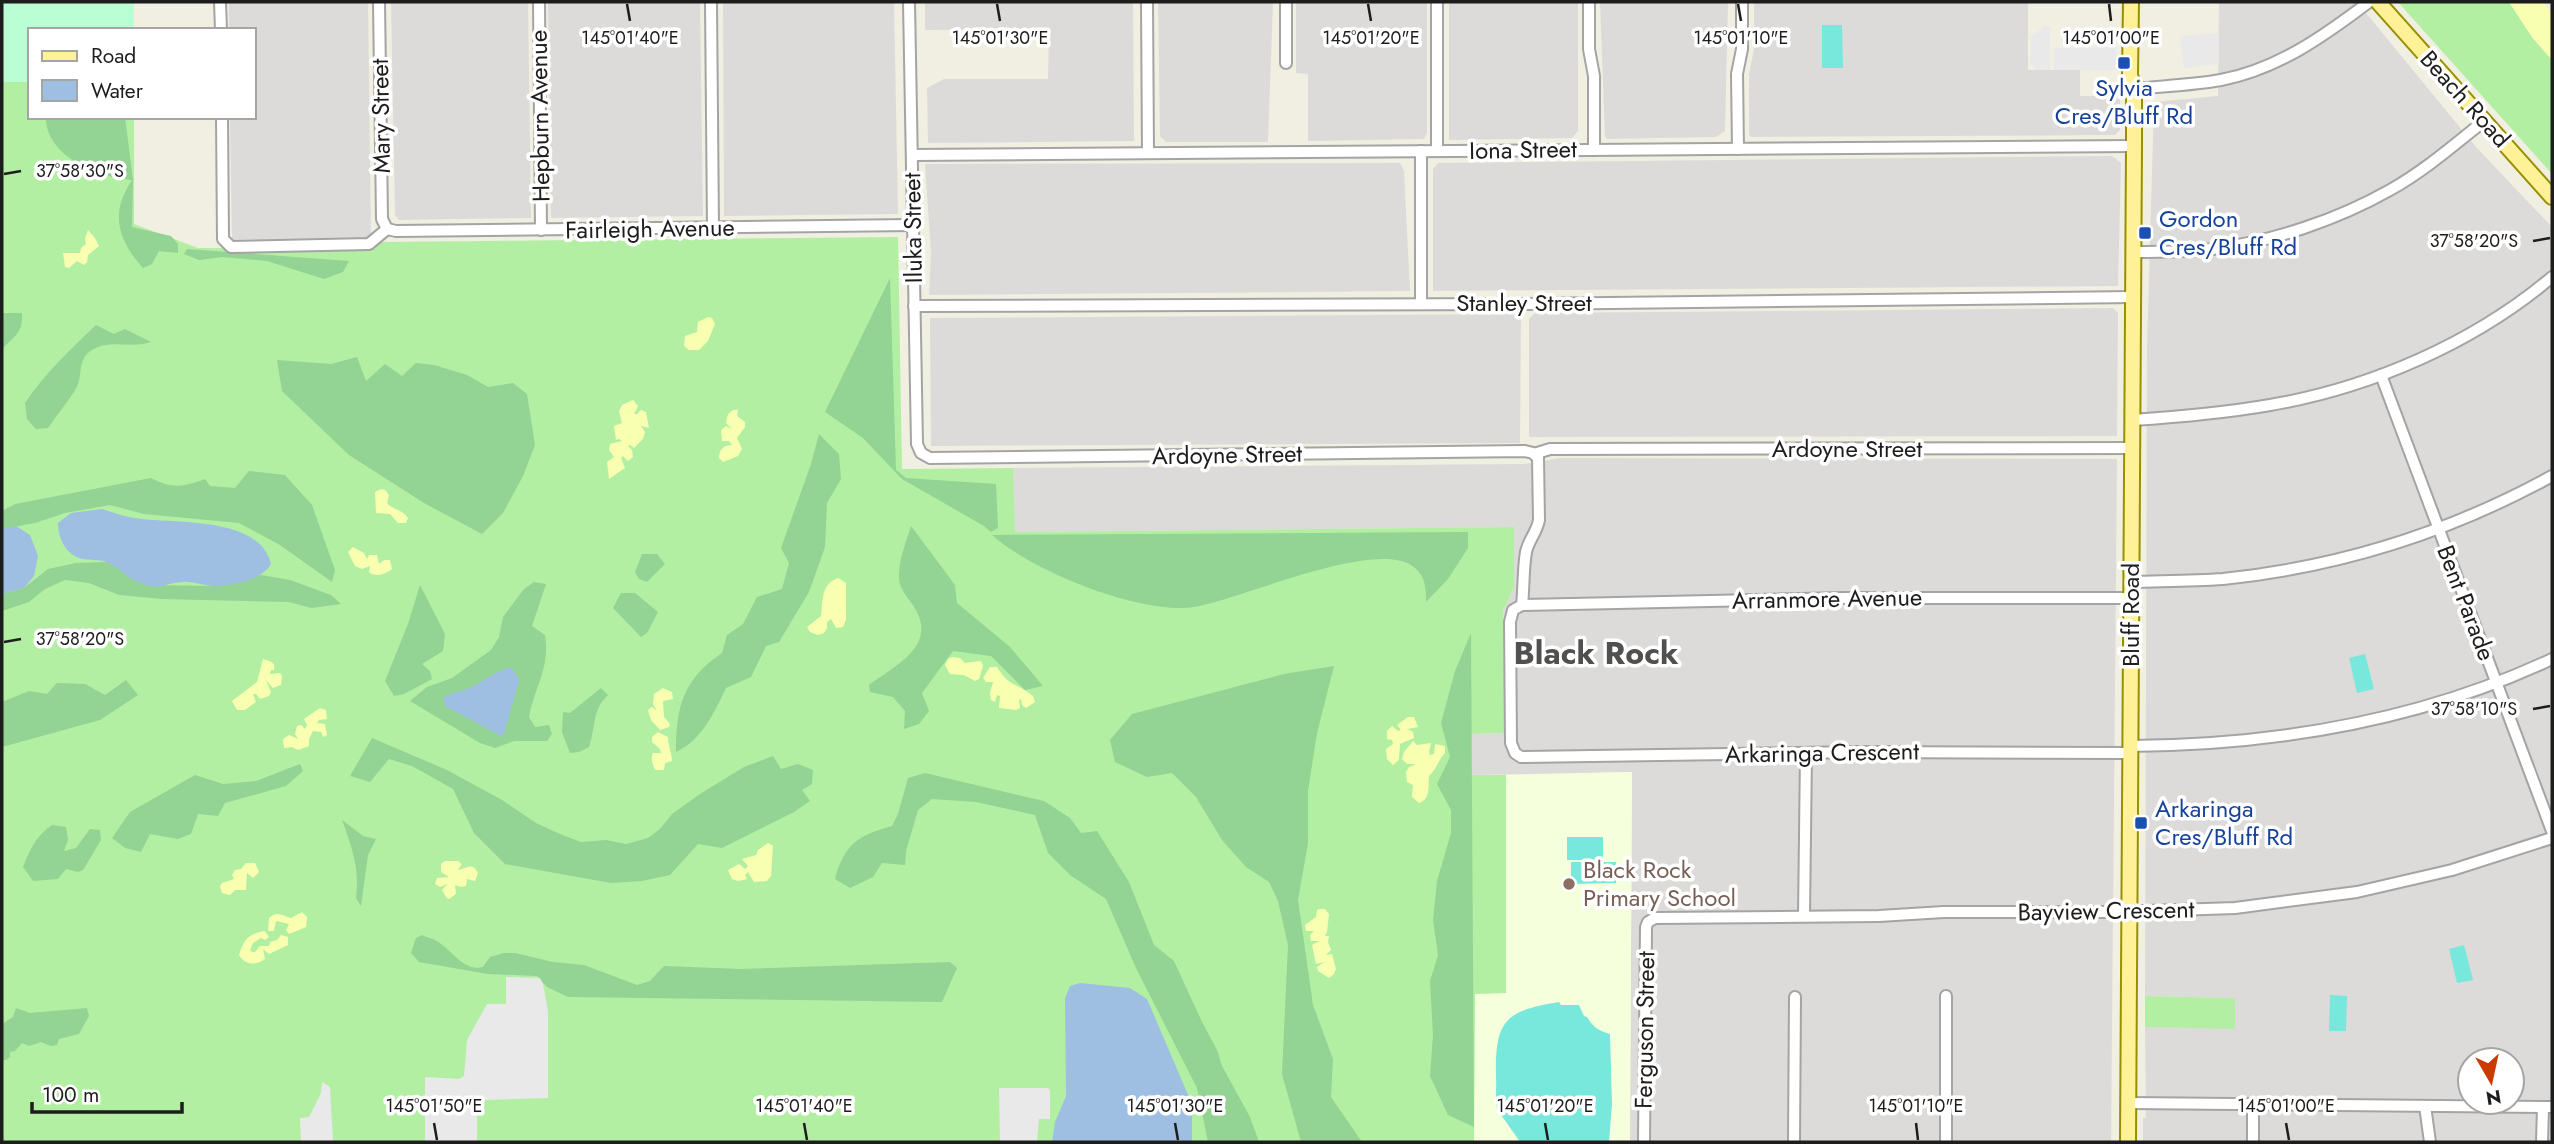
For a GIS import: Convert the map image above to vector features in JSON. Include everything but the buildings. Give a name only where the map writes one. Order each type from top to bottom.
[{"type":"main road","name":"Bluff Road","points":[[2128,1142],[2134,252],[2131,2]]},
{"type":"main road","name":"Bluff Road","points":[[2134,89],[2140,74],[2139,2]]},
{"type":"main road","name":"Beach Road","points":[[2378,2],[2552,197]]},
{"type":"street","points":[[220,2],[221,28]]},
{"type":"street","name":"Mary Street","points":[[379,2],[382,219],[387,229]]},
{"type":"street","name":"Hepburn Avenue","points":[[539,2],[541,230]]},
{"type":"street","points":[[711,2],[713,228]]},
{"type":"street","name":"Iluka Street","points":[[909,2],[917,444],[920,453]]},
{"type":"street","points":[[1147,2],[1148,153]]},
{"type":"street","points":[[1286,2],[1286,63]]},
{"type":"street","points":[[1437,2],[1437,151]]},
{"type":"street","points":[[1589,2],[1589,49],[1594,76],[1594,150]]},
{"type":"street","points":[[1738,149],[1737,74],[1742,50],[1742,2]]},
{"type":"street","points":[[2134,89],[2208,82],[2258,69],[2311,45],[2369,2]]},
{"type":"street","points":[[222,119],[223,239],[231,247],[369,244],[387,229]]},
{"type":"street","points":[[2134,252],[2213,249],[2303,227],[2350,211],[2391,190],[2427,167],[2484,121]]},
{"type":"street","name":"Iona Street","points":[[912,155],[2134,146]]},
{"type":"street","points":[[1421,151],[1421,303]]},
{"type":"street","name":"Fairleigh Avenue","points":[[387,229],[541,230],[913,225]]},
{"type":"street","points":[[2132,420],[2272,405],[2328,392],[2381,375],[2443,347],[2502,314],[2552,277]]},
{"type":"street","name":"Stanley Street","points":[[915,306],[2133,297]]},
{"type":"street","name":"Bent Parade","points":[[2381,375],[2552,831]]},
{"type":"street","name":"Ardoyne Street","points":[[920,453],[930,458],[1525,451],[1536,456],[1550,449],[2133,448]]},
{"type":"street","points":[[1526,604],[1525,555],[1539,520],[1536,456]]},
{"type":"street","points":[[2132,582],[2221,579],[2279,571],[2355,555],[2438,529],[2489,508],[2552,476]]},
{"type":"street","name":"Arranmore Avenue","points":[[1526,604],[1845,598],[2132,598]]},
{"type":"street","name":"Arkaringa Crescent","points":[[1526,604],[1513,610],[1510,622],[1511,743],[1515,753],[1526,758],[2131,749],[2252,741],[2307,733],[2402,713],[2496,683],[2552,659]]},
{"type":"street","points":[[1804,916],[1806,752]]},
{"type":"street","name":"Bayview Crescent","points":[[1651,919],[2235,908],[2357,892],[2452,870],[2552,838]]},
{"type":"street","name":"Ferguson Street","points":[[1644,1142],[1646,927],[1651,919]]},
{"type":"street","points":[[1946,1142],[1947,996]]},
{"type":"street","points":[[1794,1142],[1795,998]]},
{"type":"street","points":[[2128,1103],[2547,1107],[2542,1142]]},
{"type":"street","points":[[2253,1103],[2253,1142]]},
{"type":"street","points":[[2425,1106],[2430,1142]]},
{"type":"shaded area","points":[[2,2],[134,2],[134,28],[28,28],[28,82],[2,82]]},
{"type":"shaded area","points":[[229,2],[368,2],[371,238],[232,240],[230,119],[256,119],[256,28],[229,28]]},
{"type":"shaded area","points":[[391,2],[528,2],[531,218],[399,220],[395,215]]},
{"type":"shaded area","points":[[548,2],[700,2],[703,216],[551,218]]},
{"type":"shaded area","points":[[723,2],[894,2],[898,214],[724,216]]},
{"type":"shaded area","points":[[925,2],[1133,2],[1134,141],[928,143],[927,88],[944,79],[1048,79],[1049,29],[925,30]]},
{"type":"shaded area","points":[[1158,2],[1273,2],[1268,142],[1166,142],[1160,136]]},
{"type":"shaded area","points":[[1296,2],[1427,2],[1427,133],[1424,139],[1308,141],[1308,74],[1296,73]]},
{"type":"shaded area","points":[[1449,2],[1578,2],[1578,131],[1572,138],[1449,140]]},
{"type":"shaded area","points":[[1600,2],[1728,2],[1725,131],[1716,137],[1605,137]]},
{"type":"shaded area","points":[[1754,2],[2028,2],[2028,70],[2080,70],[2080,96],[2120,96],[2120,130],[2115,135],[1752,137],[1749,135],[1749,74],[1754,49]]},
{"type":"shaded area","points":[[2219,2],[2357,2],[2476,147],[2552,227],[2552,1142],[2143,1142],[2143,1118],[2146,1118],[2145,1027],[2235,1028],[2235,998],[2145,996],[2147,348],[2154,102],[2218,96]]},
{"type":"shaded area","points":[[2398,2],[2509,2],[2532,37],[2552,60],[2552,174]]},
{"type":"shaded area","points":[[1822,25],[1842,25],[1843,68],[1822,68]]},
{"type":"shaded area","points":[[2044,26],[2050,26],[2050,70],[2034,70],[2034,65],[2030,64],[2031,35]]},
{"type":"shaded area","points":[[2219,33],[2219,64],[2184,68],[2180,36]]},
{"type":"shaded area","points":[[2116,47],[2117,70],[2054,70],[2054,48]]},
{"type":"shaded area","points":[[2,82],[28,82],[28,119],[134,119],[134,224],[198,248],[374,249],[381,242],[898,237],[902,469],[1013,468],[1015,532],[1514,527],[1514,588],[1503,611],[1505,733],[1471,734],[1470,775],[1506,775],[1506,993],[1475,994],[1474,1142],[2,1142]]},
{"type":"shaded area","points":[[46,119],[125,119],[133,180],[132,227],[171,236],[178,244],[178,253],[159,251],[152,264],[143,268],[127,247],[119,226],[121,204],[132,180],[104,175],[76,162],[54,143]]},
{"type":"shaded area","points":[[2112,156],[2121,163],[2118,286],[1433,291],[1433,169],[1438,163]]},
{"type":"shaded area","points":[[1400,163],[1404,171],[1410,291],[929,295],[931,253],[925,164]]},
{"type":"shaded area","points":[[187,249],[349,261],[343,272],[324,279],[267,261],[222,257],[199,260],[184,254]]},
{"type":"shaded area","points":[[890,278],[896,470],[906,478],[996,484],[998,528],[991,532],[902,479],[863,438],[825,412]]},
{"type":"shaded area","points":[[2113,308],[2118,313],[2117,436],[1529,437],[1529,319],[1535,313]]},
{"type":"shaded area","points":[[2,313],[22,313],[22,321],[19,331],[2,350]]},
{"type":"shaded area","points":[[1521,314],[1520,443],[931,446],[930,318]]},
{"type":"shaded area","points":[[96,325],[114,334],[125,329],[151,342],[104,345],[90,351],[85,356],[77,386],[71,396],[48,428],[36,429],[27,419],[25,403],[49,372]]},
{"type":"shaded area","points":[[357,357],[366,381],[385,364],[402,376],[416,363],[434,365],[467,375],[488,387],[513,383],[527,394],[535,445],[523,476],[503,513],[482,534],[424,503],[349,455],[282,391],[277,360],[331,364]]},
{"type":"shaded area","points":[[819,434],[839,454],[841,479],[827,503],[825,547],[809,592],[779,642],[766,646],[751,677],[726,688],[700,733],[676,752],[680,708],[690,684],[698,673],[722,653],[727,635],[743,624],[757,597],[782,589],[789,563],[781,548]]},
{"type":"shaded area","points":[[1560,458],[2117,459],[2111,1142],[1630,1142],[1632,772],[1470,775],[1471,734],[1505,733],[1503,611],[1514,588],[1513,527],[1014,532],[1013,468],[1524,464]]},
{"type":"shaded area","points":[[249,471],[285,475],[312,505],[335,570],[332,582],[280,545],[239,523],[144,514],[110,505],[2,529],[2,511],[15,504],[151,478],[178,486],[205,479],[210,486],[235,488]]},
{"type":"shaded area","points":[[911,526],[955,585],[957,603],[1010,647],[1043,686],[1025,690],[991,656],[953,651],[922,693],[929,711],[919,724],[904,729],[905,711],[893,697],[870,692],[869,685],[909,655],[920,636],[921,625],[917,612],[899,579],[901,559]]},
{"type":"shaded area","points":[[1468,532],[1468,548],[1448,579],[1426,602],[1423,580],[1415,568],[1397,560],[1372,560],[1308,573],[1215,602],[1194,607],[1171,608],[1145,604],[1088,588],[1033,563],[992,535]]},
{"type":"shaded area","points":[[642,554],[657,554],[665,564],[647,582],[639,579],[635,572]]},
{"type":"shaded area","points":[[108,562],[148,585],[213,586],[261,575],[290,580],[331,595],[341,604],[311,608],[289,602],[162,599],[119,595],[89,583],[65,580],[45,589],[29,602],[2,611],[2,594],[24,588],[48,569],[76,563]]},
{"type":"shaded area","points":[[534,582],[546,584],[532,626],[545,635],[546,647],[544,668],[529,717],[535,727],[549,725],[552,734],[547,741],[514,741],[495,748],[480,743],[410,701],[427,687],[452,678],[491,650],[499,637],[503,617],[524,589]]},
{"type":"shaded area","points":[[420,585],[445,634],[443,651],[422,664],[430,671],[432,679],[404,694],[394,696],[385,681]]},
{"type":"shaded area","points":[[621,593],[635,593],[658,612],[647,633],[641,637],[613,608]]},
{"type":"shaded area","points":[[1471,633],[1474,1127],[1448,1115],[1430,1076],[1433,1035],[1430,981],[1438,955],[1433,920],[1437,881],[1451,833],[1451,810],[1437,784],[1450,757],[1441,723],[1455,671]]},
{"type":"shaded area","points":[[2365,654],[2374,689],[2357,693],[2349,658]]},
{"type":"shaded area","points":[[1334,666],[1317,733],[1308,791],[1308,843],[1298,900],[1313,1005],[1333,1059],[1331,1097],[1362,1142],[1301,1142],[1282,1074],[1288,945],[1278,901],[1269,882],[1246,867],[1222,840],[1196,797],[1172,773],[1147,777],[1115,762],[1110,740],[1132,714],[1284,674]]},
{"type":"shaded area","points":[[126,680],[138,695],[100,720],[2,747],[2,702],[29,691],[47,694],[57,683],[85,684],[105,695]]},
{"type":"shaded area","points":[[601,688],[608,695],[599,706],[589,747],[570,753],[562,732],[563,712],[570,713]]},
{"type":"shaded area","points":[[372,738],[447,770],[502,800],[536,823],[581,842],[606,840],[626,844],[648,838],[660,829],[672,814],[700,794],[744,767],[773,756],[781,769],[798,764],[813,770],[812,784],[802,790],[810,801],[794,812],[722,848],[698,844],[670,875],[642,881],[611,883],[505,864],[474,833],[453,789],[412,766],[389,759],[370,782],[350,776]]},
{"type":"shaded area","points":[[300,764],[303,771],[286,786],[225,803],[218,816],[198,814],[191,834],[178,839],[150,834],[141,852],[125,848],[112,838],[130,812],[195,775],[223,784],[256,781]]},
{"type":"shaded area","name":"Black Rock Primary School","points":[[1632,772],[1630,1142],[1474,1142],[1475,994],[1506,993],[1506,775]]},
{"type":"shaded area","points":[[925,773],[1044,801],[1070,818],[1081,833],[1097,831],[1129,882],[1154,945],[1174,961],[1217,1050],[1222,1066],[1250,1117],[1259,1142],[1208,1142],[1197,1088],[1136,968],[1106,899],[1070,875],[1048,853],[1035,815],[976,802],[932,799],[918,810],[906,851],[905,865],[882,863],[873,877],[850,888],[835,879],[843,857],[854,843],[870,833],[892,826],[908,778]]},
{"type":"shaded area","points":[[342,820],[363,836],[376,839],[368,855],[361,906],[356,898],[354,859]]},
{"type":"shaded area","points":[[52,825],[66,827],[68,840],[64,851],[76,848],[90,829],[100,830],[101,840],[83,870],[78,872],[66,869],[58,879],[33,881],[23,867],[34,843]]},
{"type":"shaded area","points":[[1567,837],[1603,837],[1603,860],[1567,860]]},
{"type":"shaded area","points":[[1571,862],[1616,862],[1616,883],[1571,884]]},
{"type":"shaded area","points":[[422,935],[436,941],[464,964],[476,968],[483,967],[490,957],[515,953],[553,962],[584,965],[637,985],[650,981],[664,966],[741,969],[950,962],[957,968],[942,1002],[568,997],[547,987],[537,976],[488,974],[419,962],[411,953],[416,938]]},
{"type":"shaded area","points":[[2464,945],[2473,980],[2457,983],[2449,949]]},
{"type":"shaded area","points":[[506,977],[540,978],[543,984],[548,1011],[548,1098],[486,1100],[477,1105],[477,1142],[425,1142],[425,1077],[459,1079],[464,1076],[467,1040],[487,1004],[506,1004]]},
{"type":"shaded area","points":[[2330,995],[2347,996],[2346,1031],[2329,1031]]},
{"type":"shaded area","points":[[2145,996],[2235,998],[2235,1029],[2145,1027]]},
{"type":"shaded area","points":[[1559,1002],[1561,1005],[1579,1005],[1584,1016],[1594,1026],[1610,1034],[1612,1104],[1609,1142],[1520,1142],[1497,1107],[1496,1058],[1501,1031],[1506,1022],[1526,1010]]},
{"type":"shaded area","points":[[16,1008],[30,1013],[87,1008],[89,1016],[79,1034],[59,1039],[57,1045],[51,1046],[41,1042],[29,1046],[22,1043],[15,1051],[10,1052],[10,1057],[3,1060],[2,1024],[13,1017]]},
{"type":"shaded area","points":[[322,1082],[330,1087],[333,1142],[301,1142],[300,1118],[309,1117],[321,1093]]},
{"type":"shaded area","points":[[999,1088],[1048,1088],[1050,1119],[1039,1119],[1037,1142],[1000,1142]]},
{"type":"sand","points":[[2509,2],[2542,2],[2552,13],[2552,60],[2532,37]]},
{"type":"sand","points":[[88,230],[99,246],[88,255],[84,265],[77,261],[69,268],[65,267],[63,253],[80,253],[86,244]]},
{"type":"sand","points":[[712,318],[715,324],[708,341],[699,350],[689,350],[684,346],[685,336],[697,332],[698,322]]},
{"type":"sand","points":[[633,400],[638,406],[634,414],[641,410],[646,412],[649,428],[641,426],[645,432],[643,439],[634,448],[628,446],[633,457],[628,461],[623,456],[621,458],[625,468],[609,479],[607,462],[614,457],[609,450],[610,444],[622,441],[616,440],[614,426],[622,423],[619,411],[622,405]]},
{"type":"sand","points":[[738,410],[737,416],[745,422],[745,427],[737,438],[742,449],[738,456],[723,462],[719,458],[721,450],[732,445],[729,441],[722,441],[721,430],[726,426],[732,429],[726,423],[728,414]]},
{"type":"sand","points":[[381,489],[389,495],[387,503],[408,518],[406,523],[398,523],[390,514],[376,513],[375,492]]},
{"type":"sand","points":[[353,547],[364,553],[367,559],[369,555],[377,555],[379,564],[390,560],[392,569],[384,574],[374,575],[369,572],[370,566],[362,569],[355,566],[348,552]]},
{"type":"sand","points":[[838,578],[846,583],[846,620],[843,627],[836,628],[831,619],[827,622],[824,633],[818,635],[810,632],[807,627],[821,616],[828,584]]},
{"type":"sand","points":[[952,657],[960,658],[965,663],[981,661],[983,666],[979,679],[975,681],[964,675],[950,674],[945,665]]},
{"type":"sand","points":[[263,659],[274,665],[270,674],[280,673],[281,685],[273,688],[266,680],[271,692],[269,696],[260,699],[253,694],[256,702],[245,710],[237,710],[232,701],[257,682]]},
{"type":"sand","points":[[990,667],[997,667],[1009,681],[1033,696],[1035,702],[1026,708],[1021,699],[1020,708],[1016,710],[999,708],[1000,696],[997,695],[995,702],[991,700],[993,682],[986,682],[983,678]]},
{"type":"sand","points":[[663,688],[672,692],[673,699],[663,701],[664,717],[670,724],[660,730],[651,720],[648,710],[652,707],[657,711],[653,704],[654,694]]},
{"type":"sand","points":[[320,708],[326,710],[327,719],[317,723],[325,724],[327,735],[323,737],[321,732],[313,731],[309,746],[298,750],[292,747],[284,748],[283,739],[289,735],[298,739],[295,734],[297,726],[301,725],[305,729],[307,725],[304,719]]},
{"type":"sand","points":[[1408,717],[1414,717],[1418,727],[1407,729],[1413,732],[1414,738],[1400,744],[1399,760],[1393,765],[1387,759],[1386,749],[1393,744],[1392,740],[1387,739],[1387,731],[1392,726],[1398,731],[1401,730],[1397,725]]},
{"type":"sand","points":[[658,732],[668,737],[672,758],[672,761],[665,763],[664,770],[655,770],[652,762],[653,753],[661,753],[652,742],[652,737]]},
{"type":"sand","points":[[1413,741],[1417,745],[1431,743],[1430,755],[1434,754],[1435,744],[1445,746],[1445,753],[1429,776],[1427,795],[1419,803],[1412,797],[1413,785],[1407,782],[1406,772],[1416,764],[1407,764],[1402,759]]},
{"type":"sand","points":[[768,843],[773,846],[771,876],[767,881],[754,882],[748,872],[745,875],[747,879],[732,879],[728,870],[739,864],[745,869],[748,866],[742,859],[756,855],[758,850]]},
{"type":"sand","points":[[445,861],[458,861],[462,864],[458,870],[473,867],[478,873],[475,881],[467,879],[466,886],[455,885],[456,894],[449,899],[442,890],[447,884],[440,887],[435,884],[437,878],[449,877],[441,872],[441,864]]},
{"type":"sand","points":[[246,863],[255,863],[259,872],[253,878],[247,873],[246,890],[235,890],[230,895],[222,893],[222,883],[234,879],[232,875],[235,870],[241,869]]},
{"type":"sand","points":[[1325,909],[1329,914],[1325,936],[1329,936],[1331,950],[1326,955],[1332,954],[1336,969],[1329,978],[1318,971],[1317,967],[1324,962],[1316,964],[1312,945],[1319,941],[1311,941],[1310,935],[1314,931],[1306,931],[1305,925],[1316,917],[1317,910]]},
{"type":"sand","points":[[302,912],[307,917],[306,927],[289,934],[286,930],[289,924],[276,921],[274,931],[268,931],[269,918],[275,914],[291,918]]},
{"type":"sand","points":[[265,931],[269,937],[253,943],[250,950],[252,952],[260,946],[269,946],[270,942],[281,935],[288,937],[288,945],[269,954],[263,949],[265,959],[258,963],[244,961],[239,955],[245,942],[250,936]]},
{"type":"water","points":[[102,509],[134,518],[191,522],[233,529],[250,537],[263,548],[271,564],[254,578],[229,585],[209,586],[186,582],[147,585],[132,579],[106,562],[77,557],[64,545],[58,523],[71,513]]},
{"type":"water","points":[[16,526],[30,535],[38,556],[34,576],[24,588],[2,594],[2,529]]},
{"type":"water","points":[[510,667],[519,681],[503,737],[445,706],[443,698],[474,686]]},
{"type":"water","points":[[1080,983],[1130,988],[1147,999],[1192,1104],[1192,1142],[1052,1142],[1055,1122],[1066,1096],[1065,998],[1070,986]]},
{"type":"place","name":"Sylvia Cres/Bluff Rd","points":[[2124,63]]},
{"type":"place","name":"Gordon Cres/Bluff Rd","points":[[2145,233]]},
{"type":"place","name":"Arkaringa Cres/Bluff Rd","points":[[2141,823]]},
{"type":"place","name":"Black Rock Primary School","points":[[1569,884]]},
{"type":"district","name":"Black Rock","points":[[1596,653]]}]
